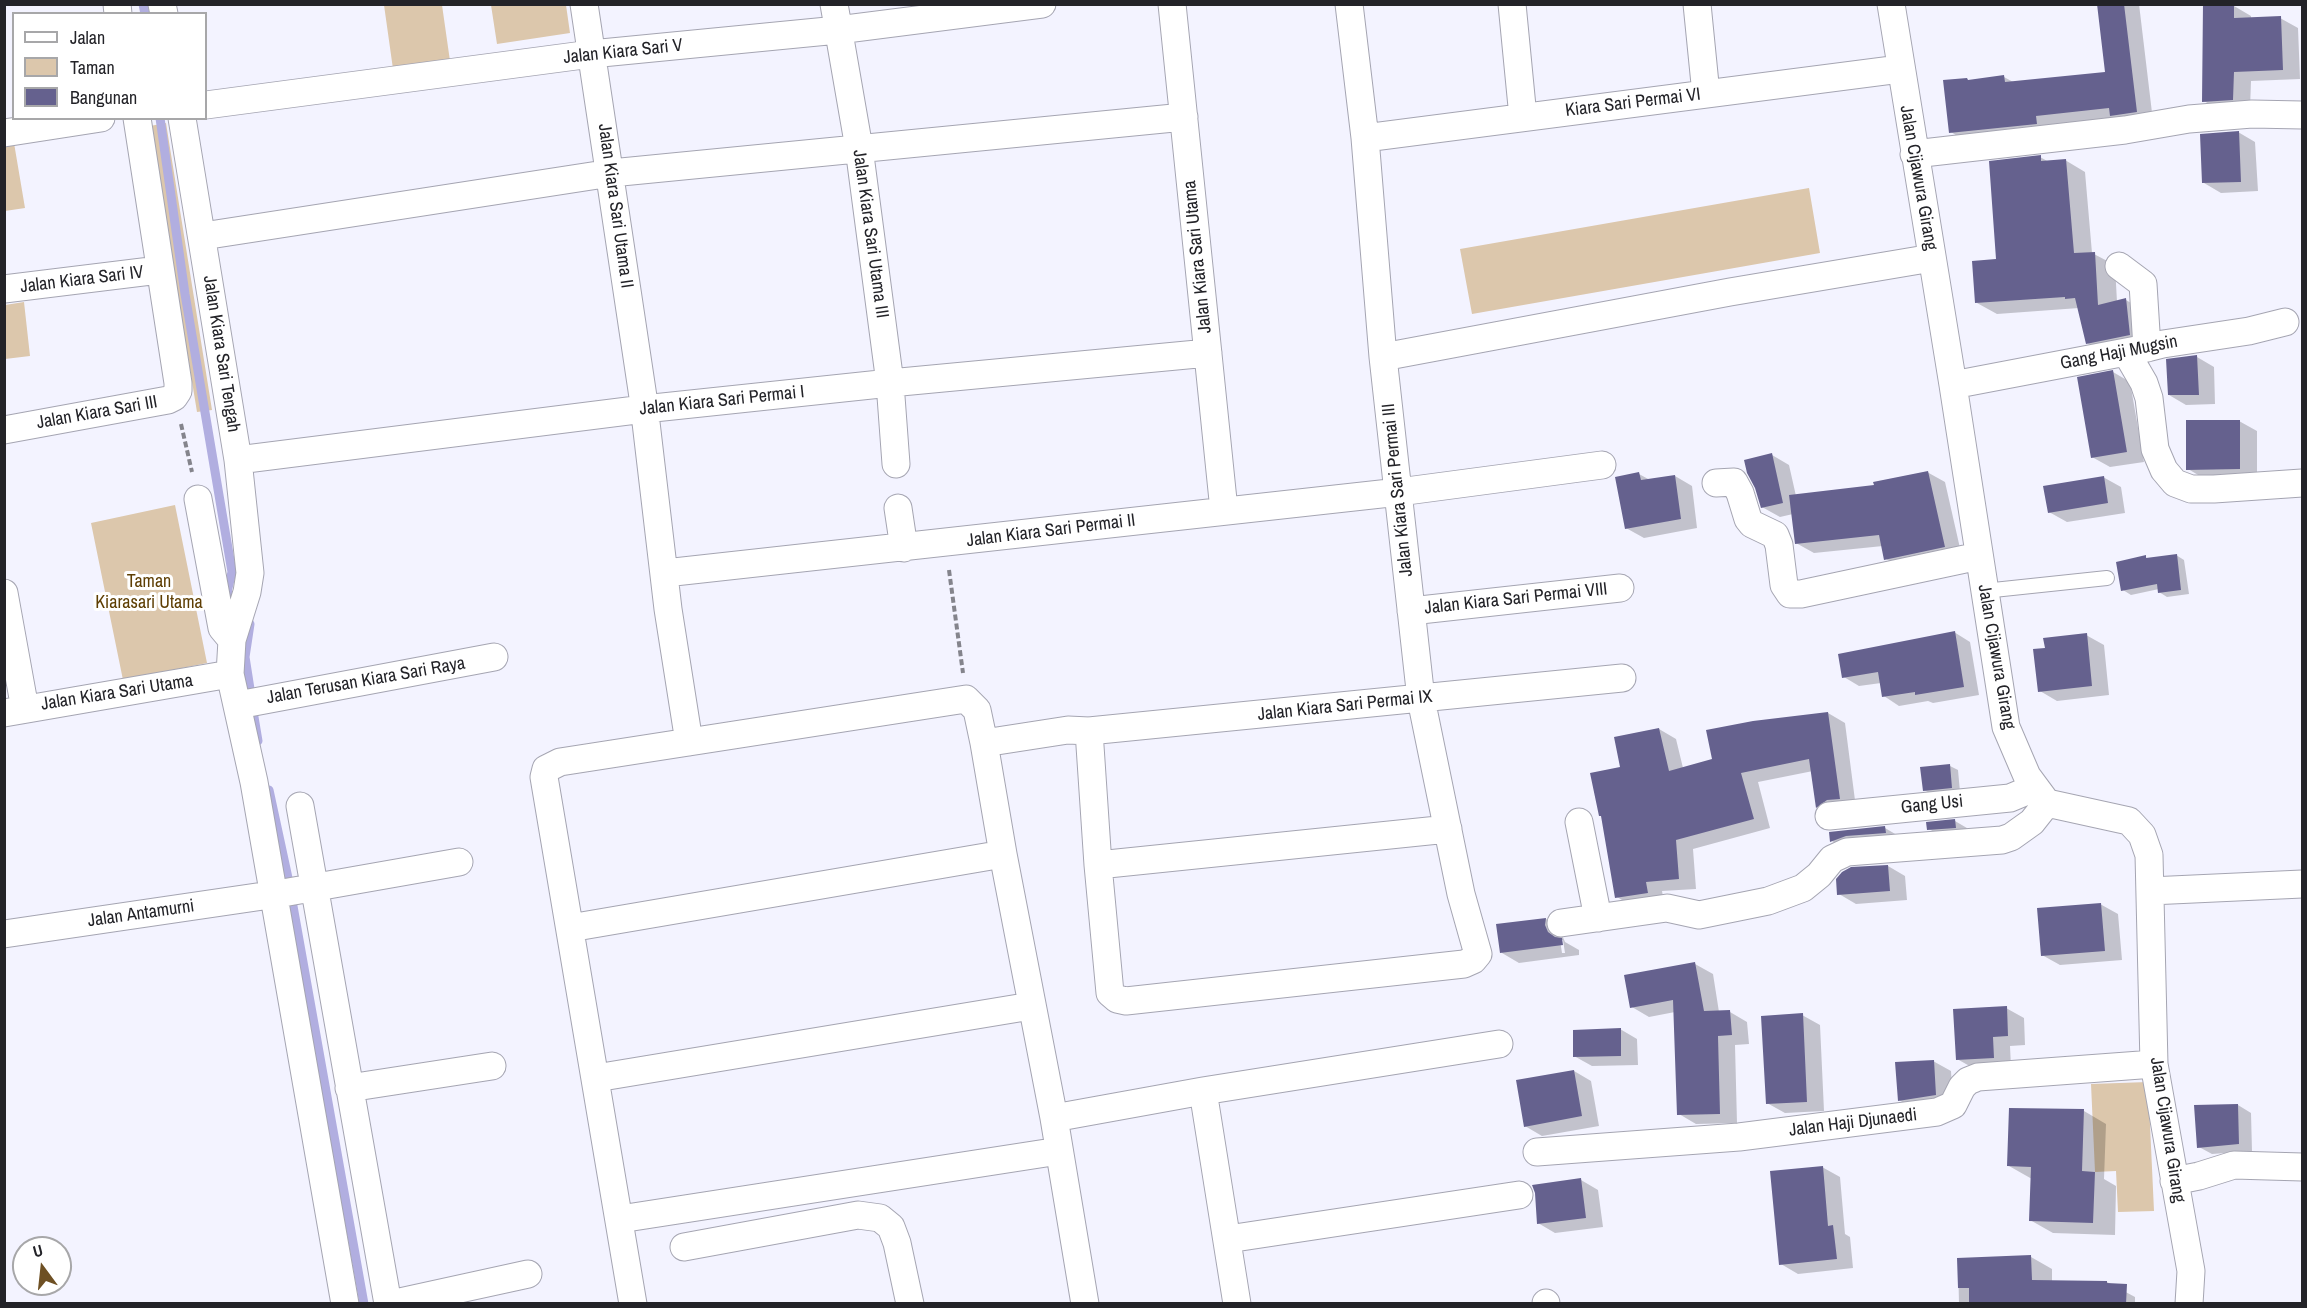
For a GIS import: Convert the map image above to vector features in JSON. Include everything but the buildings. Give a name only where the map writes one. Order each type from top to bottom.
[{"type":"street","name":"Jalan Kiara Sari Utama II","points":[[584,4],[611,173],[644,409]]},
{"type":"street","name":"Jalan Kiara Sari V","points":[[207,105],[591,54],[836,17],[1042,4]]},
{"type":"street","name":"Jalan Kiara Sari Utama","points":[[1172,4],[1224,510]]},
{"type":"street","name":"Jalan Kiara Sari Permai III","points":[[1098,865],[1110,993],[1117,999],[1126,1001],[1464,964],[1473,960],[1478,954],[1461,894],[1421,699],[1383,357],[1365,138],[1349,4]]},
{"type":"street","points":[[1512,4],[1523,117]]},
{"type":"street","points":[[1697,4],[1706,94]]},
{"type":"street","name":"Jalan Cijawura Girang","points":[[1891,4],[2006,727],[2027,777],[2041,795],[2129,821],[2142,835],[2149,855],[2154,1064],[2191,1271],[2189,1304]]},
{"type":"street","name":"Jalan Kiara Sari Utama III","points":[[836,17],[859,148],[890,383],[896,464]]},
{"type":"street","name":"Kiara Sari Permai VI","points":[[1365,138],[1900,69]]},
{"type":"street","points":[[1914,154],[2125,130],[2189,119],[2252,114],[2302,115]]},
{"type":"street","points":[[203,236],[611,173],[1184,117]]},
{"type":"street","points":[[4,133],[88,120]]},
{"type":"street","points":[[137,120],[176,390]]},
{"type":"street","name":"Jalan Kiara Sari Tengah","points":[[182,120],[238,460],[250,573],[247,592],[235,629]]},
{"type":"street","points":[[1383,357],[1730,292],[1932,258]]},
{"type":"street","points":[[2119,266],[2143,284],[2136,350],[2150,398],[2155,449],[2164,470],[2175,483],[2190,489],[2302,483]]},
{"type":"street","name":"Jalan Kiara Sari IV","points":[[4,289],[159,270]]},
{"type":"street","name":"Gang Haji Mugsin","points":[[1953,385],[2163,344],[2249,331],[2285,322]]},
{"type":"street","name":"Jalan Kiara Sari Permai I","points":[[238,460],[644,409],[1208,353]]},
{"type":"street","name":"Jalan Kiara Sari III","points":[[4,430],[168,400],[176,390]]},
{"type":"street","points":[[644,409],[668,609],[689,742]]},
{"type":"street","name":"Jalan Kiara Sari Permai II","points":[[665,573],[1399,492],[1602,465]]},
{"type":"street","points":[[1716,483],[1734,482],[1748,519],[1752,524],[1775,535],[1779,545],[1784,585],[1790,594],[1812,592],[1979,556]]},
{"type":"street","points":[[198,499],[222,628],[235,629],[230,674],[254,782],[349,1088],[389,1304],[528,1274]]},
{"type":"street","points":[[898,508],[904,548]]},
{"type":"street","name":"Jalan Kiara Sari Permai VIII","points":[[1412,611],[1620,588]]},
{"type":"street","points":[[4,593],[15,711]]},
{"type":"street","name":"Jalan Terusan Kiara Sari Raya","points":[[238,705],[494,657]]},
{"type":"street","name":"Jalan Kiara Sari Utama","points":[[15,711],[230,674]]},
{"type":"street","name":"Jalan Kiara Sari Permai IX","points":[[984,743],[1079,730],[1622,678]]},
{"type":"street","points":[[633,1304],[544,777],[546,769],[560,762],[966,699],[977,710],[984,743],[1031,1006],[1054,1118],[1085,1304]]},
{"type":"street","points":[[1079,730],[1098,865],[1448,829]]},
{"type":"street","points":[[1561,923],[1667,908],[1699,915],[1768,901],[1803,888],[1832,859],[1847,852],[2002,840],[2011,837],[2032,822],[2041,795]]},
{"type":"street","name":"Gang Usi","points":[[1828,816],[2041,795]]},
{"type":"street","points":[[300,806],[289,892],[345,1304]]},
{"type":"street","points":[[1579,822],[1598,918]]},
{"type":"street","points":[[570,928],[1003,854]]},
{"type":"street","name":"Jalan Antamurni","points":[[4,934],[289,892],[459,862]]},
{"type":"street","points":[[2150,891],[2302,884]]},
{"type":"street","points":[[596,1078],[1031,1006]]},
{"type":"street","points":[[1054,1118],[1203,1091],[1499,1044]]},
{"type":"street","name":"Jalan Haji Djunaedi","points":[[1537,1152],[1739,1137],[1937,1113],[1953,1105],[1962,1087],[1968,1081],[1978,1077],[2154,1064]]},
{"type":"street","points":[[349,1088],[492,1066]]},
{"type":"street","points":[[1203,1091],[1237,1304]]},
{"type":"street","points":[[620,1219],[1059,1151]]},
{"type":"street","points":[[2174,1181],[2234,1165],[2302,1167]]},
{"type":"street","points":[[1228,1239],[1519,1195]]},
{"type":"street","points":[[684,1247],[858,1215],[880,1218],[891,1227],[897,1243],[910,1304]]},
{"type":"lane","points":[[1984,591],[2107,578]]},
{"type":"path","points":[[176,390],[198,499]]},
{"type":"path","points":[[946,543],[966,699]]},
{"type":"green space","points":[[384,5],[442,5],[450,61],[393,69]]},
{"type":"green space","points":[[491,5],[566,5],[570,33],[497,44]]},
{"type":"green space","points":[[166,123],[212,410],[197,412],[150,126]]},
{"type":"green space","points":[[14,143],[25,208],[5,211],[5,144]]},
{"type":"green space","points":[[1809,188],[1820,253],[1472,314],[1460,249]]},
{"type":"green space","points":[[24,302],[30,356],[5,359],[5,305]]},
{"type":"green space","name":"Taman Kiarasari Utama","points":[[175,505],[207,663],[123,680],[91,523]]},
{"type":"green space","points":[[2148,1082],[2154,1211],[2118,1212],[2116,1171],[2095,1172],[2091,1084]]},
{"type":"waterway","points":[[143,4],[145,12]]},
{"type":"waterway","points":[[160,120],[185,294],[232,572],[227,592],[238,607]]},
{"type":"waterway","points":[[248,621],[250,624],[245,657],[250,689]]},
{"type":"waterway","points":[[253,711],[258,741]]},
{"type":"waterway","points":[[269,790],[288,878],[364,1304]]}]
